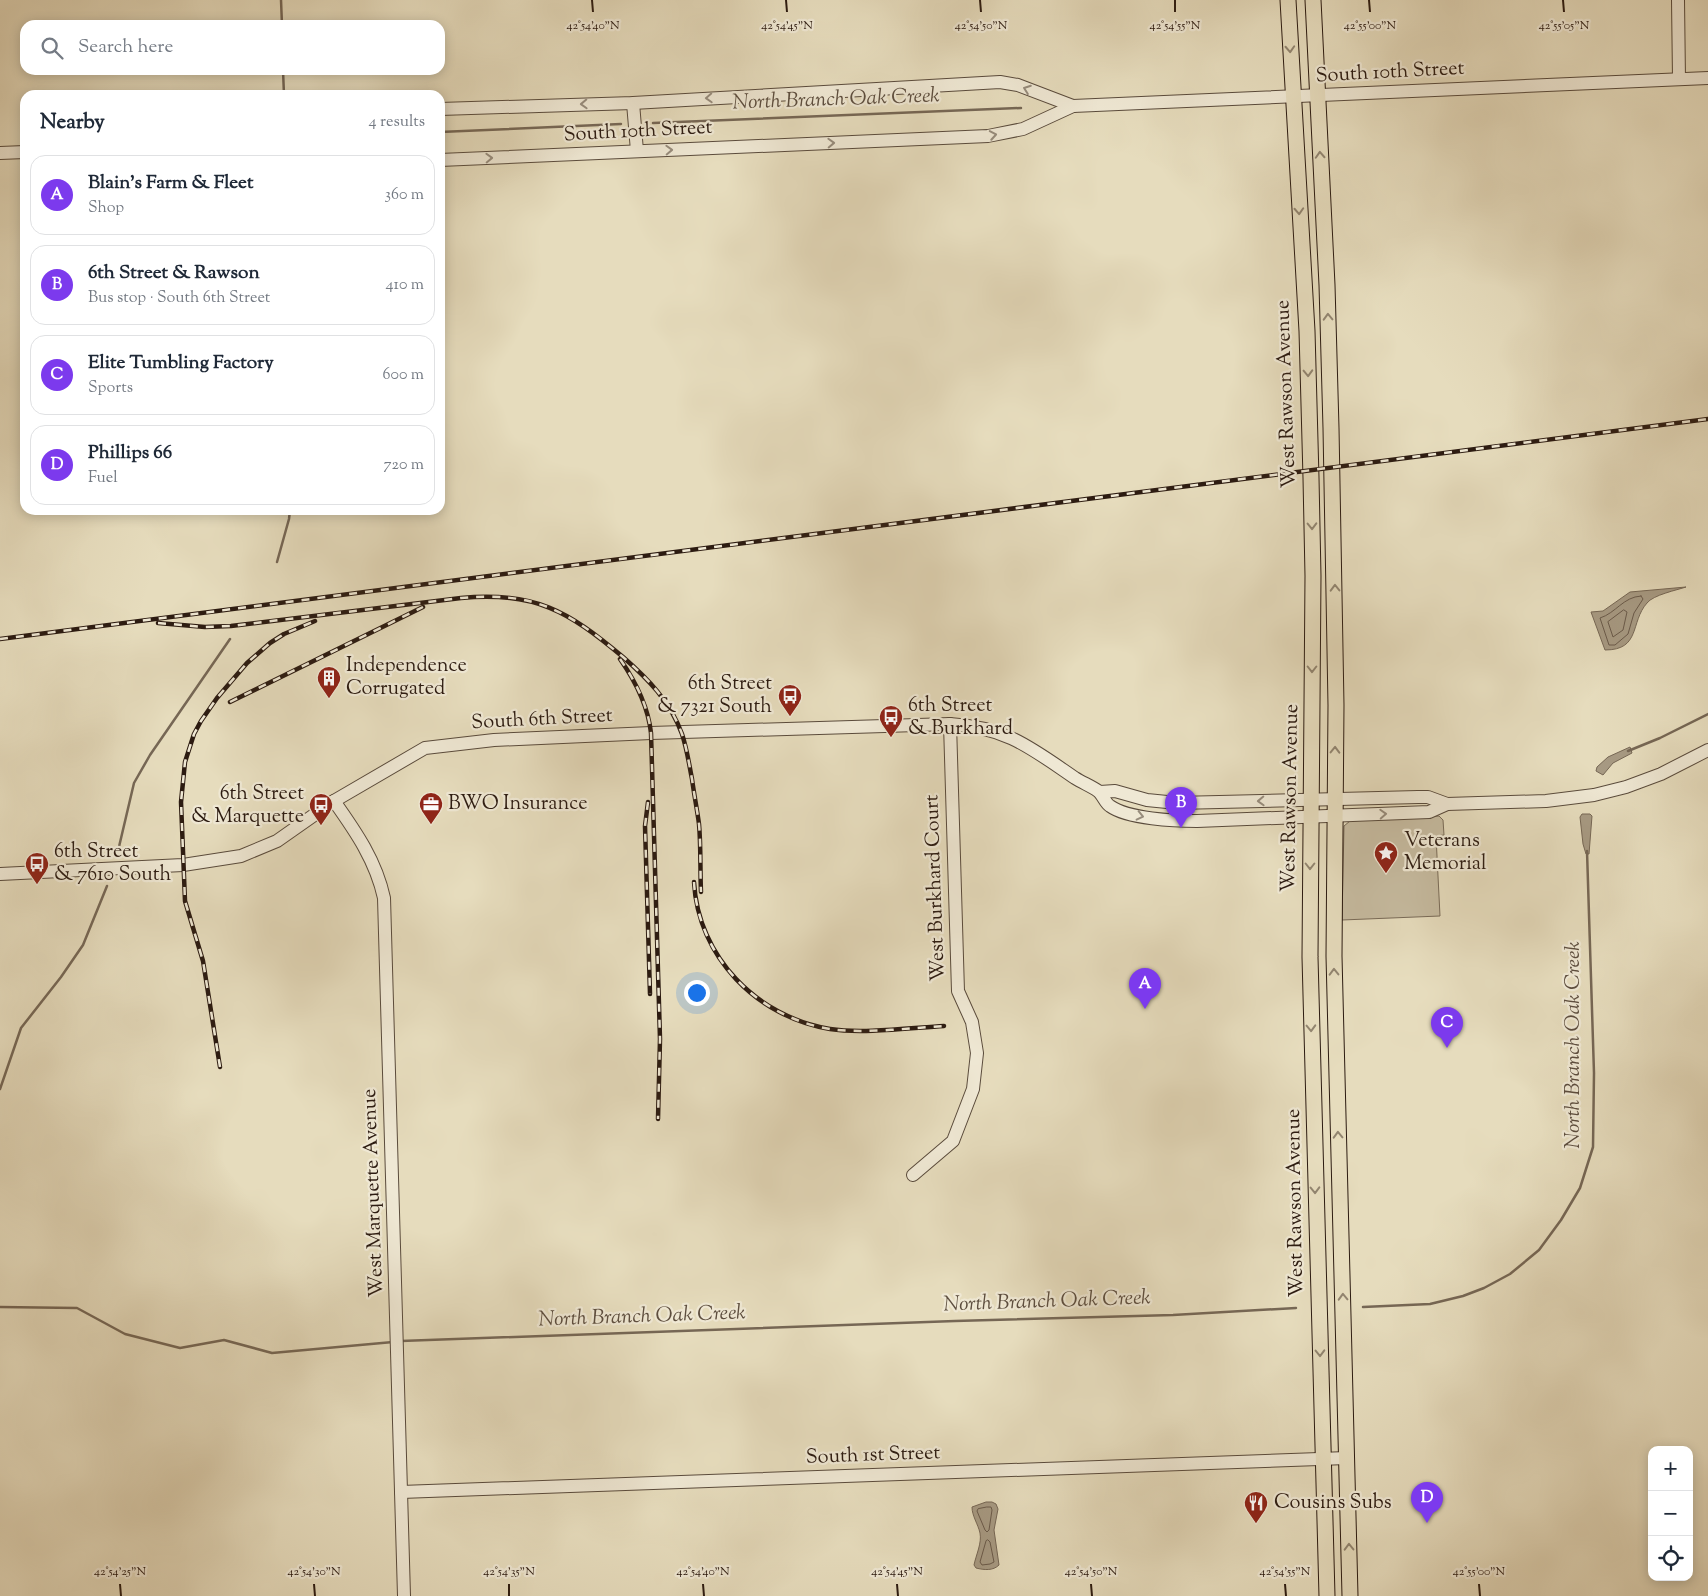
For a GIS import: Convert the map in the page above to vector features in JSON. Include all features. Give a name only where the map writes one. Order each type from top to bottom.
[{"type":"main road","name":"West Rawson Avenue","points":[[1288,0],[1306,331],[1311,478],[1313,585],[1310,967],[1327,1596]]},
{"type":"main road","points":[[1313,0],[1332,428],[1336,644],[1334,966],[1350,1596]]},
{"type":"main road","points":[[1315,1169],[1339,1169]]},
{"type":"street","points":[[1678,0],[1679,79]]},
{"type":"street","name":"South 10th Street","points":[[445,160],[988,136],[1023,129],[1073,106],[1708,78]]},
{"type":"street","name":"South 10th Street","points":[[445,109],[633,103],[1000,82],[1018,85],[1073,106]]},
{"type":"street","points":[[633,103],[636,151]]},
{"type":"street","points":[[0,153],[20,152]]},
{"type":"street","name":"South 6th Street","points":[[0,874],[183,865],[241,856],[277,841],[334,801],[425,748],[494,740],[950,724],[980,727],[1008,736],[1034,749],[1075,778],[1100,792],[1110,806],[1126,813],[1160,820],[1197,821],[1429,812],[1447,804]]},
{"type":"street","name":"West Burkhard Court","points":[[913,1175],[952,1141],[972,1089],[977,1053],[972,1022],[958,991],[950,724]]},
{"type":"street","name":"South 6th Street","points":[[1100,792],[1115,790],[1147,800],[1177,803],[1428,797],[1447,804],[1546,801],[1594,795],[1626,787],[1661,774],[1708,750]]},
{"type":"street","name":"West Marquette Avenue","points":[[334,801],[368,851],[376,869],[384,898],[404,1596]]},
{"type":"street","name":"South 1st Street","points":[[401,1492],[1347,1458]]},
{"type":"shaded area","points":[[1439,816],[1443,820],[1444,835],[1436,836],[1440,916],[1342,920],[1344,826],[1350,821]]},
{"type":"water","points":[[1686,587],[1650,600],[1638,618],[1630,640],[1616,649],[1605,650],[1591,612],[1603,611],[1630,592]]},
{"type":"water","points":[[1630,747],[1632,753],[1613,763],[1603,775],[1596,771],[1597,767],[1608,757]]},
{"type":"water","points":[[1582,814],[1590,814],[1592,816],[1589,854],[1586,854],[1583,844],[1580,817]]},
{"type":"water","points":[[986,1502],[996,1504],[998,1509],[994,1530],[999,1565],[988,1570],[976,1568],[974,1565],[980,1545],[980,1537],[972,1507]]},
{"type":"waterway","name":"North Branch Oak Creek","points":[[281,0],[282,20]]},
{"type":"waterway","name":"North Branch Oak Creek","points":[[283,75],[284,90]]},
{"type":"waterway","name":"North Branch Oak Creek","points":[[653,123],[1021,108]]},
{"type":"waterway","name":"North Branch Oak Creek","points":[[445,132],[621,124]]},
{"type":"waterway","name":"North Branch Oak Creek","points":[[277,562],[289,515]]},
{"type":"waterway","name":"North Branch Oak Creek","points":[[118,851],[134,783],[150,755],[230,639]]},
{"type":"waterway","name":"North Branch Oak Creek","points":[[1628,751],[1660,738],[1708,714]]},
{"type":"waterway","name":"North Branch Oak Creek","points":[[1363,1307],[1430,1304],[1463,1296],[1484,1288],[1510,1274],[1539,1250],[1561,1220],[1580,1188],[1593,1147],[1594,1073],[1587,851]]},
{"type":"waterway","name":"North Branch Oak Creek","points":[[0,1089],[21,1028],[61,977],[83,945],[107,886]]},
{"type":"waterway","name":"North Branch Oak Creek","points":[[0,1307],[77,1308],[125,1334],[180,1348],[224,1340],[272,1353],[393,1342]]},
{"type":"waterway","name":"North Branch Oak Creek","points":[[401,1341],[1173,1315],[1296,1308]]},
{"type":"railway","points":[[0,639],[1708,419]]},
{"type":"railway","points":[[158,623],[205,627],[231,626],[461,598],[487,597],[530,601],[567,616],[603,641],[641,674],[665,701],[677,722],[687,751],[698,818],[701,892]]},
{"type":"railway","points":[[230,702],[423,607]]},
{"type":"railway","points":[[220,1067],[203,961],[185,901],[181,802],[185,762],[194,734],[201,721],[217,698],[247,663],[270,643],[284,634],[315,621]]},
{"type":"railway","points":[[620,659],[640,694],[647,713],[651,733],[660,1039],[658,1119]]},
{"type":"railway","points":[[648,802],[645,826],[650,994]]},
{"type":"railway","points":[[694,882],[698,909],[707,935],[720,958],[736,979],[756,997],[779,1012],[803,1022],[830,1029],[857,1031],[944,1026]]},
{"type":"place","name":"Independence Corrugated","points":[[329,699]]},
{"type":"place","name":"6th Street & 7321 South","points":[[790,717]]},
{"type":"place","name":"6th Street & Burkhard","points":[[891,738]]},
{"type":"place","name":"BWO Insurance","points":[[431,825]]},
{"type":"place","name":"6th Street & Marquette","points":[[321,826]]},
{"type":"place","name":"6th Street & Rawson","points":[[1181,828]]},
{"type":"place","name":"Veterans Memorial","points":[[1386,874]]},
{"type":"place","name":"6th Street & 7610 South","points":[[37,885]]},
{"type":"place","name":"Blain's Farm & Fleet","points":[[1145,1009]]},
{"type":"place","name":"Elite Tumbling Factory","points":[[1447,1048]]},
{"type":"place","name":"Phillips 66","points":[[1427,1523]]},
{"type":"place","name":"Cousins Subs","points":[[1256,1524]]}]
